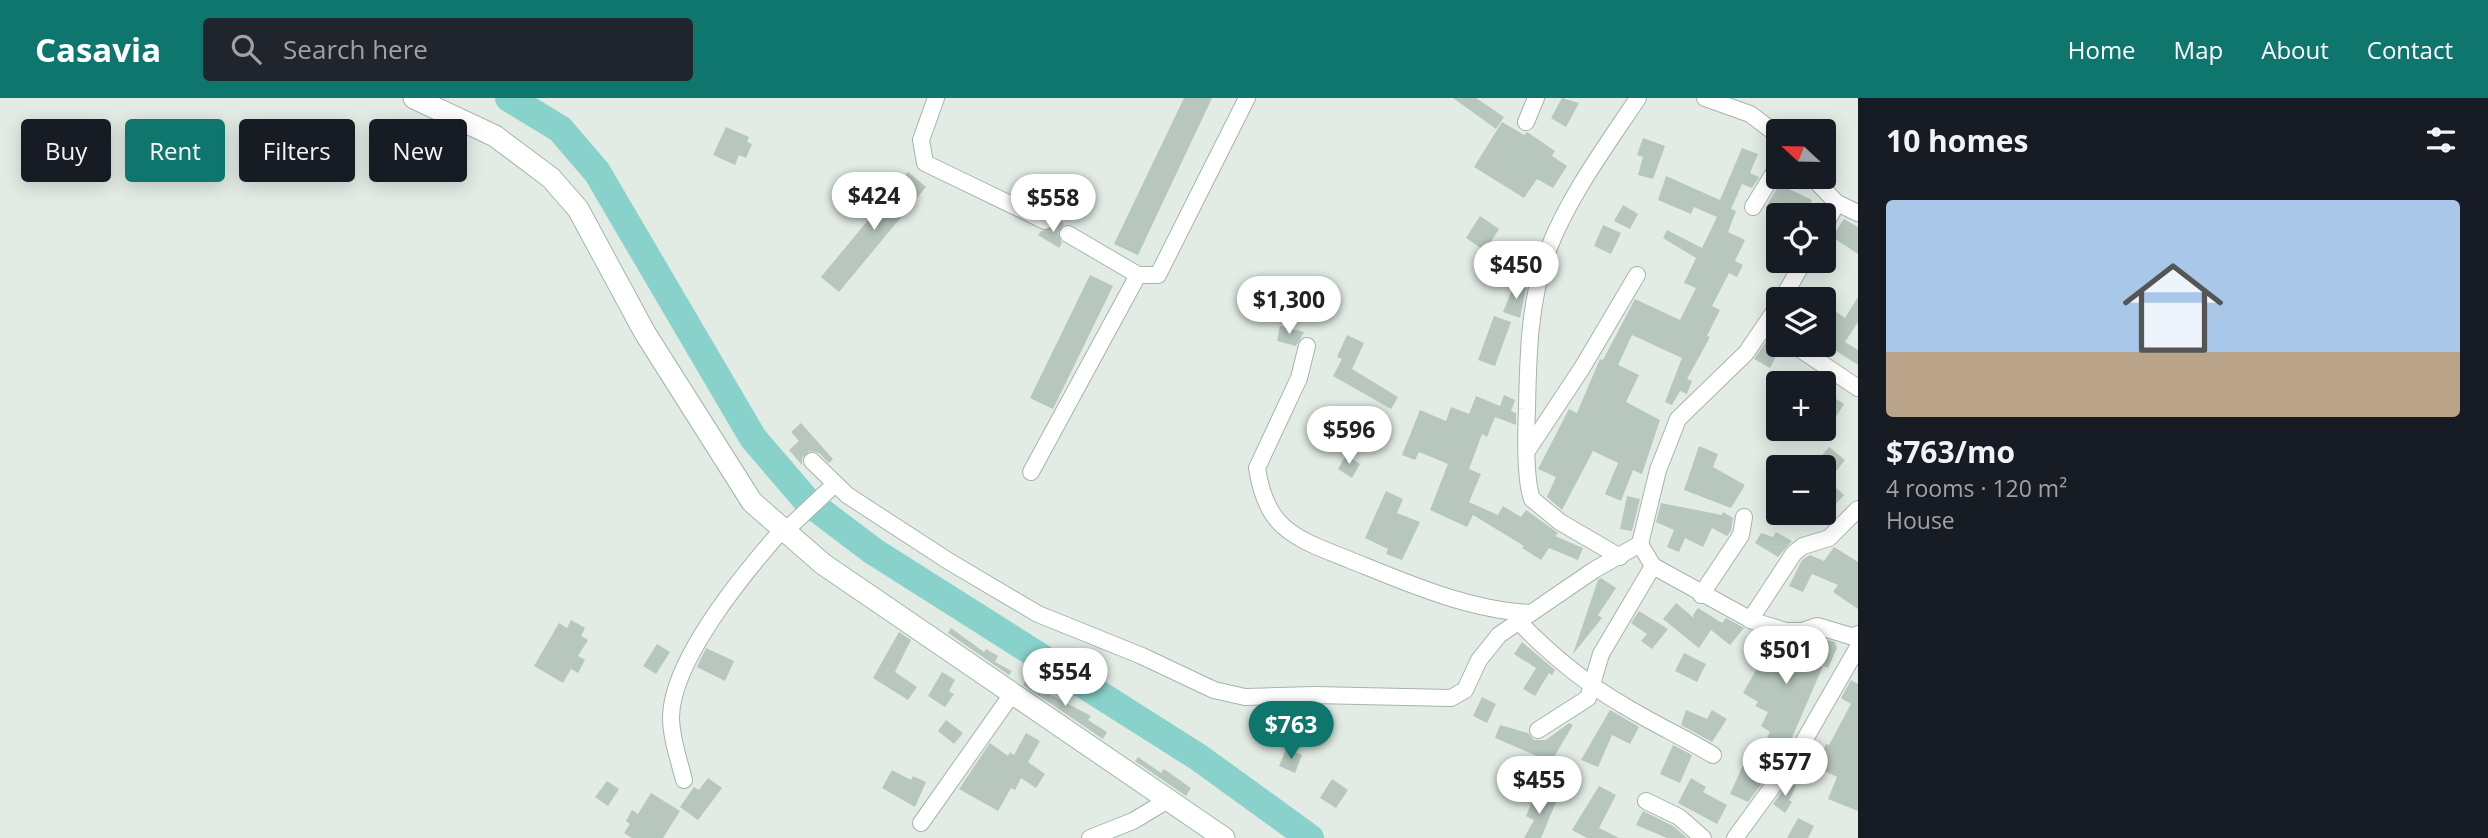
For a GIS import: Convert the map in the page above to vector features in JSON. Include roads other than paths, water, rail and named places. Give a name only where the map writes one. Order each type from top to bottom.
[{"type":"street","points":[[414,98],[495,136],[524,154],[551,178],[579,209],[645,332],[729,468],[752,502],[783,531],[823,564],[1224,838]]},
{"type":"street","points":[[936,98],[920,140],[925,163],[1045,221]]},
{"type":"street","points":[[1068,234],[1138,275],[1152,277],[1163,268],[1247,98]]},
{"type":"street","points":[[1525,122],[1536,98]]},
{"type":"street","points":[[1620,556],[1560,522],[1532,499],[1527,452],[1527,366],[1536,296],[1544,263],[1572,203],[1638,98]]},
{"type":"street","points":[[1705,98],[1750,114],[1766,126]]},
{"type":"street","points":[[1753,207],[1766,186]]},
{"type":"street","points":[[1824,189],[1837,203],[1858,213]]},
{"type":"street","points":[[1031,472],[1138,275]]},
{"type":"street","points":[[1527,452],[1582,368],[1637,275]]},
{"type":"street","points":[[1766,336],[1678,419],[1658,470],[1640,544],[1653,566],[1750,620],[1786,631],[1802,631],[1817,626],[1854,636],[1858,634]]},
{"type":"street","points":[[1307,346],[1299,377],[1257,468],[1259,482],[1273,516],[1284,528],[1320,547],[1413,585],[1524,617],[1565,665],[1622,705],[1713,755]]},
{"type":"street","points":[[1812,357],[1858,388]]},
{"type":"street","points":[[813,461],[829,489],[847,495],[950,562],[1038,614],[1228,694],[1455,698],[1465,690],[1479,660],[1488,648],[1524,617],[1594,570],[1640,544]]},
{"type":"street","points":[[684,780],[671,718],[674,692],[684,666],[734,588],[783,531],[829,489]]},
{"type":"street","points":[[1750,620],[1794,553],[1803,546],[1829,538],[1858,509]]},
{"type":"street","points":[[1701,595],[1741,535],[1744,517]]},
{"type":"street","points":[[1538,730],[1588,698],[1601,654],[1653,566]]},
{"type":"street","points":[[1735,838],[1797,753],[1858,647]]},
{"type":"street","points":[[921,823],[1012,694]]},
{"type":"street","points":[[1090,838],[1133,821],[1168,800]]},
{"type":"street","points":[[1646,801],[1678,817],[1703,838]]},
{"type":"waterway","points":[[509,98],[560,129],[597,172],[753,438],[807,501],[873,551],[1198,757],[1310,838]]},
{"type":"tunnel","points":[[1045,221],[1068,234]]}]
